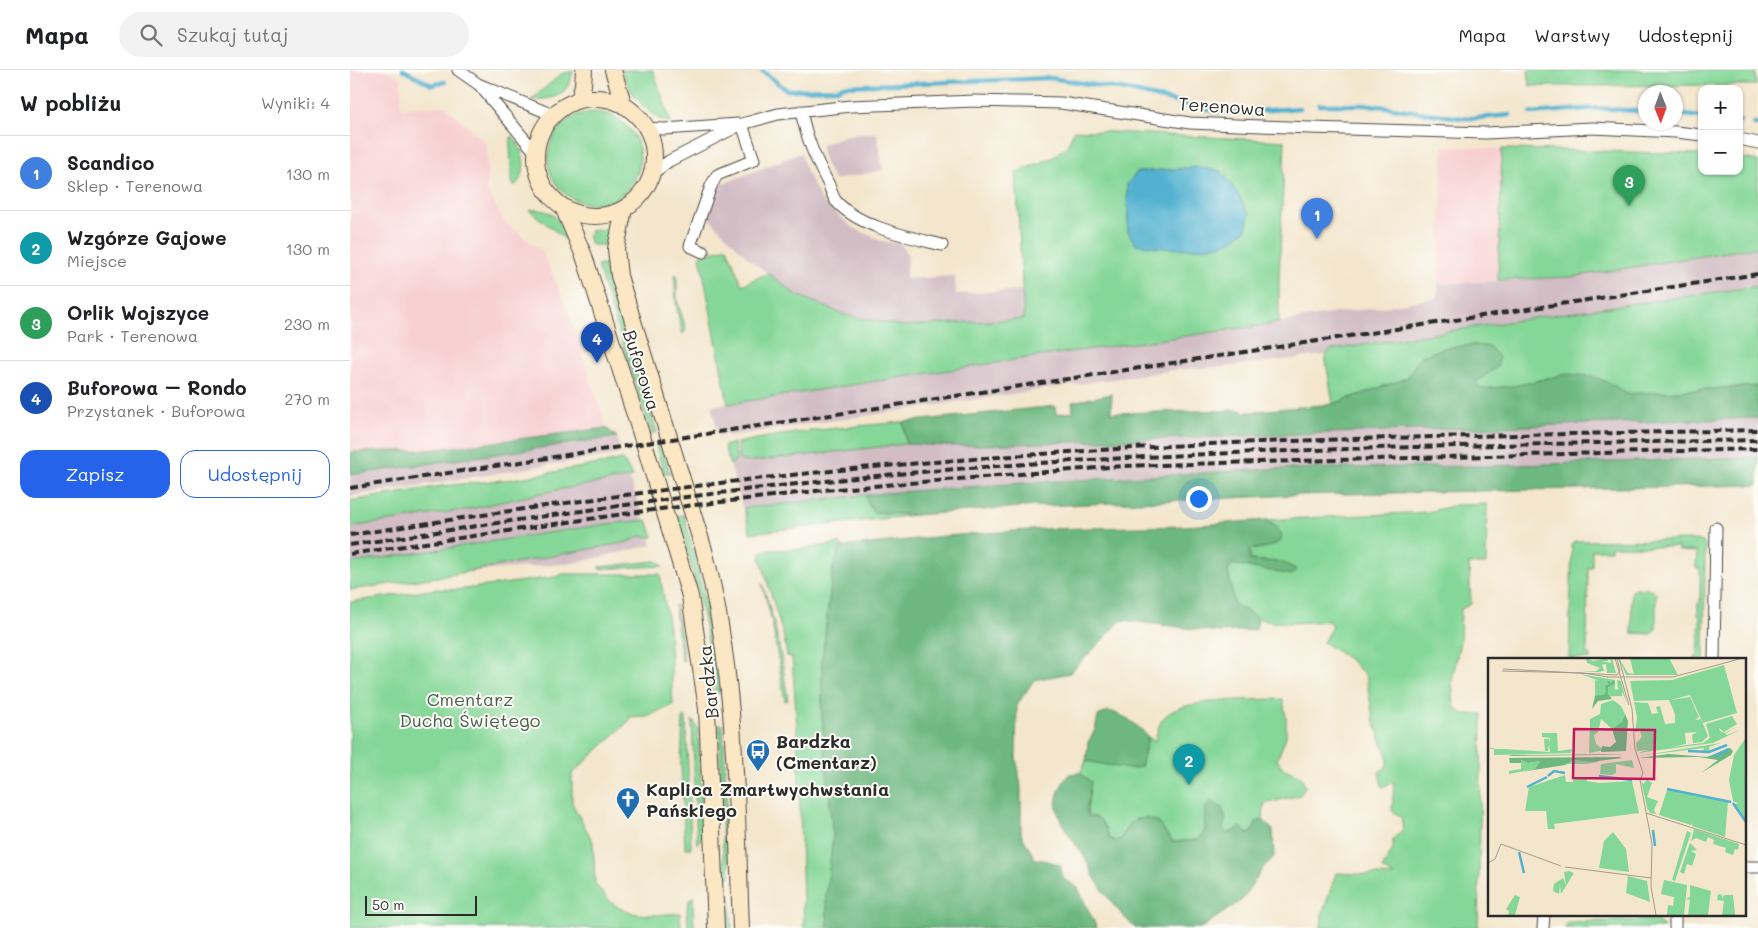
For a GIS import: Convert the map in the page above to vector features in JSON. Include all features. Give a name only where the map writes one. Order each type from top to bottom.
[{"type":"main road","points":[[579,100],[584,70]]},
{"type":"main road","points":[[612,70],[624,106]]},
{"type":"main road","points":[[595,98],[610,100],[624,106],[641,120],[647,128],[653,146],[652,174],[645,189],[635,201],[624,209],[605,215],[587,216],[563,207],[551,197],[543,186],[536,166],[539,138],[544,126],[560,109],[579,100],[595,98]]},
{"type":"main road","name":"Buforowa","points":[[563,207],[584,256],[650,462]]},
{"type":"main road","name":"Buforowa","points":[[624,209],[616,249],[619,276],[670,439]]},
{"type":"main road","name":"Bardzka","points":[[670,439],[704,550],[724,638],[734,731],[741,928]]},
{"type":"main road","name":"Bardzka","points":[[650,462],[690,596],[701,660],[708,732],[716,928]]},
{"type":"street","points":[[458,70],[478,84],[553,115]]},
{"type":"street","points":[[478,84],[536,153]]},
{"type":"street","name":"Terenowa","points":[[652,174],[669,161],[742,124],[778,114],[851,106],[1020,101],[1061,103],[1190,123],[1486,133],[1592,128],[1698,135]]},
{"type":"street","points":[[801,111],[817,165],[829,185],[834,200],[844,209],[865,221],[912,238],[942,245]]},
{"type":"street","points":[[703,252],[690,246],[711,186],[717,175],[754,160],[742,124]]},
{"type":"street","name":"Terenowa","points":[[647,128],[664,129],[742,124]]},
{"type":"street","points":[[1743,140],[1758,143]]},
{"type":"street","points":[[1714,658],[1716,528]]},
{"type":"shaded area","points":[[350,70],[386,70],[401,78],[401,108],[445,106],[487,144],[487,190],[504,222],[542,251],[571,318],[606,428],[429,450],[350,452]]},
{"type":"shaded area","points":[[877,133],[883,170],[834,180],[825,163],[820,145],[847,135]]},
{"type":"shaded area","points":[[1443,146],[1502,149],[1498,280],[1438,284]]},
{"type":"shaded area","points":[[801,153],[806,171],[821,200],[852,227],[881,241],[901,244],[908,256],[906,279],[955,276],[956,294],[1023,290],[1024,319],[903,326],[845,315],[795,294],[749,259],[707,216],[720,185]]},
{"type":"shaded area","points":[[1758,247],[1758,285],[1325,355],[1223,367],[1180,369],[729,436],[725,434],[719,436],[711,406],[1388,306],[1435,298],[1438,293],[1438,284],[1571,277]]},
{"type":"shaded area","points":[[1758,410],[1758,485],[1299,495],[1021,507],[916,515],[750,533],[727,454],[1110,413]]},
{"type":"shaded area","points":[[617,437],[620,454],[350,496],[350,475]]},
{"type":"shaded area","points":[[623,459],[652,545],[574,563],[418,576],[350,586],[350,527],[470,509],[551,491],[592,485],[588,465]]},
{"type":"green space","points":[[622,70],[653,70],[671,122],[655,116],[640,103],[629,86]]},
{"type":"green space","points":[[1528,70],[1755,70],[1756,85],[1638,85],[1530,86]]},
{"type":"green space","points":[[573,71],[568,86],[559,95],[547,99],[531,100],[561,74]]},
{"type":"green space","points":[[594,112],[611,116],[626,126],[636,141],[640,158],[636,175],[626,190],[611,200],[594,204],[577,200],[562,190],[552,175],[548,158],[552,141],[562,126],[577,116]]},
{"type":"green space","points":[[1074,130],[1285,141],[1279,277],[1279,323],[1027,358],[728,404],[700,256],[727,247],[742,285],[768,273],[795,294],[845,315],[903,326],[1024,319],[1016,172],[1052,158],[1067,146]],"holes":[[[1160,170],[1176,170],[1236,191],[1249,215],[1128,231],[1127,184]]]},
{"type":"green space","points":[[512,136],[520,147],[524,168],[519,181],[514,186],[511,179],[510,142]]},
{"type":"green space","points":[[1502,149],[1698,154],[1698,175],[1743,175],[1743,158],[1758,161],[1758,247],[1571,277],[1498,280]]},
{"type":"green space","points":[[529,210],[545,211],[556,218],[561,223],[571,244],[568,245],[565,239]]},
{"type":"green space","points":[[609,229],[606,245],[591,245],[588,235],[591,234],[591,230]]},
{"type":"green space","points":[[597,265],[607,265],[610,287],[657,432],[652,434]]},
{"type":"green space","points":[[675,274],[677,275],[677,300],[686,329],[683,334],[676,304]]},
{"type":"green space","points":[[1758,286],[1758,386],[1627,394],[1608,382],[1567,374],[1514,386],[1481,389],[1476,382],[1497,367],[1490,347],[1475,345],[1444,348],[1420,357],[1407,378],[1333,404],[1325,355],[1331,350],[1545,316]]},
{"type":"green space","points":[[1475,345],[1490,347],[1499,357],[1497,367],[1476,382],[1481,389],[1514,386],[1567,374],[1591,376],[1608,382],[1627,394],[1758,386],[1758,418],[955,446],[906,444],[903,422],[1055,406],[1056,414],[1073,412],[1072,402],[1112,394],[1111,413],[1242,410],[1242,412],[1256,412],[1333,404],[1407,378],[1420,357],[1444,348]]},
{"type":"green space","points":[[903,422],[906,444],[747,462],[739,460],[737,443],[799,432]]},
{"type":"green space","points":[[606,428],[617,437],[350,475],[350,452],[429,450]]},
{"type":"green space","points":[[734,443],[736,460],[730,465],[724,446]]},
{"type":"green space","points":[[661,446],[670,473],[664,473],[656,447]]},
{"type":"green space","points":[[1758,457],[1758,485],[1299,495],[1021,507],[916,515],[873,512],[867,502],[866,495],[1007,484],[1269,469],[1491,466]]},
{"type":"green space","points":[[623,460],[633,477],[551,491],[470,509],[350,527],[350,501],[442,486],[513,479]]},
{"type":"green space","points":[[866,495],[867,502],[873,512],[916,515],[750,533],[744,508]]},
{"type":"green space","points":[[1487,504],[1486,564],[1469,564],[1471,604],[1461,609],[1460,642],[1452,681],[1454,706],[1463,714],[1482,714],[1478,928],[1321,928],[1322,915],[1336,873],[1395,876],[1382,869],[1393,849],[1393,839],[1403,829],[1401,817],[1392,811],[1394,782],[1382,787],[1379,772],[1386,768],[1388,759],[1373,719],[1366,676],[1350,660],[1323,642],[1332,627],[1329,621],[1283,623],[1255,617],[1234,603],[1228,571],[1232,564],[1266,561],[1250,560],[1249,550],[1268,547],[1282,535],[1276,526],[1265,520],[1428,512],[1456,505]]},
{"type":"green space","points":[[684,515],[712,636],[720,693],[715,691],[709,646],[700,603],[690,559],[677,516]]},
{"type":"green space","points":[[647,520],[653,537],[641,536],[628,542],[438,577],[350,590],[350,563],[606,524]]},
{"type":"green space","points":[[1265,520],[1275,526],[1282,535],[1280,542],[1268,547],[1250,550],[1250,560],[1282,562],[1296,569],[1292,575],[1232,564],[1228,571],[1234,603],[1258,618],[1256,630],[1219,632],[1122,620],[1070,673],[1034,680],[1017,705],[1016,757],[1021,786],[1021,834],[1035,859],[1060,865],[1064,879],[1078,888],[1097,928],[828,928],[826,898],[833,836],[822,716],[822,659],[833,568],[841,547],[945,536],[1043,529],[1186,526]]},
{"type":"green space","points":[[1697,540],[1703,542],[1705,546],[1704,658],[1695,658],[1695,656],[1698,656],[1700,617],[1698,615],[1698,604],[1700,602],[1700,569],[1696,568],[1697,552],[1678,551],[1678,547],[1611,546],[1611,550],[1592,550],[1592,567],[1588,567],[1587,654],[1590,655],[1590,658],[1569,658],[1572,545],[1575,541]]},
{"type":"green space","points":[[840,543],[841,547],[833,568],[822,659],[822,716],[833,836],[826,898],[828,928],[804,928],[797,726],[792,657],[787,656],[784,638],[760,557],[763,551],[766,550],[804,549]]},
{"type":"green space","points":[[656,561],[663,566],[599,569],[599,567]]},
{"type":"green space","name":"Cmentarz Ducha Świętego","points":[[563,574],[660,574],[669,629],[673,705],[648,716],[629,717],[629,721],[572,774],[572,803],[593,842],[595,884],[611,902],[627,911],[644,915],[680,913],[681,928],[350,928],[350,602],[438,589],[456,590],[555,577]]},
{"type":"green space","points":[[762,583],[778,641],[788,700],[785,701],[772,622]]},
{"type":"green space","points":[[1636,588],[1651,589],[1656,593],[1656,629],[1652,634],[1632,633],[1631,594]]},
{"type":"green space","points":[[675,605],[681,634],[684,660],[682,661],[677,626]]},
{"type":"green space","points":[[1283,699],[1286,737],[1277,760],[1284,769],[1301,776],[1305,787],[1300,795],[1264,804],[1263,820],[1256,822],[1253,831],[1249,834],[1245,832],[1226,834],[1223,828],[1205,809],[1205,831],[1196,840],[1173,842],[1158,822],[1146,818],[1136,819],[1128,826],[1120,840],[1114,841],[1109,838],[1106,829],[1096,817],[1088,816],[1087,810],[1091,782],[1080,773],[1086,761],[1141,767],[1148,737],[1155,741],[1162,719],[1177,709],[1206,702]]},
{"type":"green space","points":[[1108,711],[1130,721],[1148,737],[1141,767],[1128,769],[1086,761],[1088,742],[1095,730],[1098,716]]},
{"type":"green space","points":[[683,717],[686,717],[691,848],[685,848],[681,764]]},
{"type":"green space","points":[[692,720],[698,728],[703,833],[701,840],[697,844]]},
{"type":"green space","points":[[719,724],[723,725],[730,877],[724,877]]},
{"type":"green space","points":[[1080,773],[1091,782],[1087,810],[1088,816],[1100,819],[1109,838],[1114,841],[1120,840],[1128,826],[1136,819],[1147,818],[1158,822],[1173,842],[1196,840],[1205,831],[1205,809],[1211,801],[1221,807],[1226,817],[1223,828],[1226,834],[1241,827],[1249,834],[1253,831],[1256,822],[1263,820],[1273,830],[1274,857],[1263,868],[1242,900],[1201,928],[1135,928],[1100,887],[1086,859],[1068,834],[1059,816],[1056,804],[1061,786],[1069,774]]},
{"type":"green space","points":[[724,895],[730,895],[732,928],[726,928]]},
{"type":"green space","points":[[693,896],[694,928],[688,928],[687,906]]},
{"type":"green space","points":[[1657,920],[1664,928],[1565,928],[1568,922]]},
{"type":"water","points":[[1198,167],[1221,171],[1236,191],[1249,215],[1246,230],[1233,240],[1211,247],[1185,249],[1135,244],[1128,231],[1127,184],[1137,172]]},
{"type":"waterway","points":[[403,70],[432,85],[445,82]]},
{"type":"waterway","points":[[761,70],[787,90],[1051,78],[1126,90],[1218,112],[1300,108]]},
{"type":"waterway","points":[[1319,105],[1371,105],[1461,118],[1510,115]]},
{"type":"waterway","points":[[1530,113],[1600,108],[1638,111]]},
{"type":"waterway","points":[[1683,115],[1698,117]]},
{"type":"waterway","points":[[1754,124],[1758,125]]},
{"type":"railway","points":[[350,488],[1758,274]]},
{"type":"railway","points":[[350,535],[563,503],[778,476],[1006,456],[1261,442],[1758,430]]},
{"type":"railway","points":[[350,545],[587,510],[746,490],[905,473],[984,467],[1274,451],[1758,440]]},
{"type":"railway","points":[[350,554],[644,511],[824,490],[1123,466],[1758,449]]},
{"type":"place","name":"Orlik Wojszyce","points":[[1629,206]]},
{"type":"place","name":"Scandico","points":[[1317,239]]},
{"type":"place","name":"Buforowa – Rondo","points":[[597,363]]},
{"type":"place","name":"Bardzka (Cmentarz)","points":[[758,772]]},
{"type":"place","name":"Wzgórze Gajowe","points":[[1189,785]]},
{"type":"place","name":"Kaplica Zmartwychwstania Pańskiego","points":[[628,820]]}]
